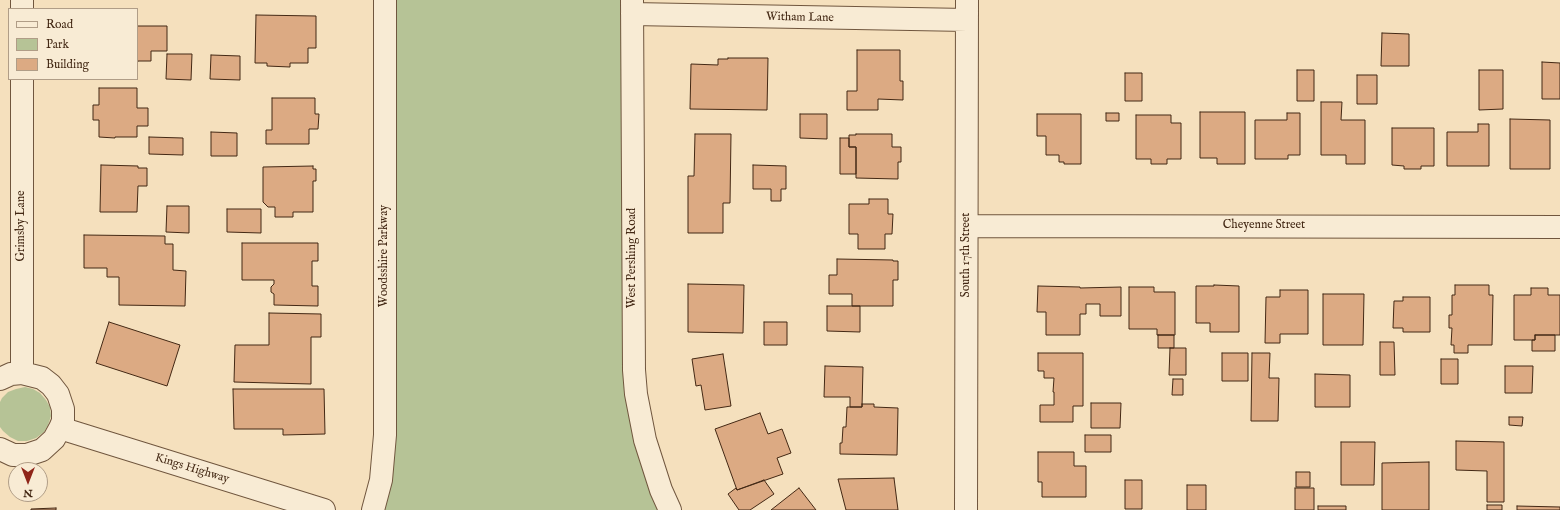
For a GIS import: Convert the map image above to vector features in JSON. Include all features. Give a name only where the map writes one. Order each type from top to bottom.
[{"type":"street","name":"Woodsshire Parkway","points":[[373,510],[381,480],[385,435],[385,0]]},
{"type":"street","name":"Witham Lane","points":[[632,7],[967,10]]},
{"type":"street","name":"West Pershing Road","points":[[632,7],[634,370],[636,394],[645,440],[661,490],[670,510]]},
{"type":"street","name":"South 17th Street","points":[[966,510],[967,10]]},
{"type":"street","name":"Grimsby Lane","points":[[22,80],[22,373]]},
{"type":"street","name":"Cheyenne Street","points":[[967,226],[1560,227]]},
{"type":"street","points":[[0,379],[11,374],[22,373],[42,378],[51,385],[58,394],[62,409],[62,421],[60,428],[54,439],[42,450],[27,455],[13,454],[0,449]]},
{"type":"street","name":"Kings Highway","points":[[60,428],[324,510]]},
{"type":"green space","points":[[385,0],[632,0],[634,370],[670,510],[373,510]]},
{"type":"green space","points":[[25,387],[40,393],[50,407],[51,416],[44,432],[36,438],[27,441],[18,441],[10,437],[0,427],[0,402],[8,392]]},
{"type":"building","points":[[256,15],[316,16],[316,48],[308,48],[308,63],[290,63],[290,67],[267,66],[267,63],[255,63]]},
{"type":"building","points":[[138,26],[167,26],[167,51],[151,51],[151,61],[138,61]]},
{"type":"building","points":[[1382,33],[1409,34],[1409,66],[1381,66]]},
{"type":"building","points":[[857,50],[900,50],[900,81],[903,81],[903,100],[878,99],[878,110],[847,110],[847,91],[857,91]]},
{"type":"building","points":[[167,54],[192,54],[191,80],[166,79]]},
{"type":"building","points":[[211,55],[240,56],[240,80],[210,79]]},
{"type":"building","points":[[768,58],[767,110],[690,109],[691,64],[718,65],[718,59]]},
{"type":"building","points":[[1542,62],[1560,63],[1560,99],[1542,99]]},
{"type":"building","points":[[1297,70],[1314,70],[1314,101],[1297,101]]},
{"type":"building","points":[[1479,70],[1503,70],[1503,109],[1479,110]]},
{"type":"building","points":[[1125,73],[1142,73],[1142,101],[1125,101]]},
{"type":"building","points":[[1357,75],[1377,75],[1377,104],[1357,104]]},
{"type":"building","points":[[99,88],[137,88],[137,108],[148,108],[148,126],[137,126],[137,137],[99,137],[99,120],[93,120],[93,105],[99,105]]},
{"type":"building","points":[[272,98],[315,98],[315,114],[319,114],[318,129],[309,129],[309,144],[266,144],[266,130],[272,130]]},
{"type":"building","points":[[1321,102],[1342,102],[1341,120],[1365,120],[1365,164],[1346,164],[1346,155],[1321,155]]},
{"type":"building","points":[[1200,112],[1245,112],[1245,164],[1217,164],[1217,158],[1200,158]]},
{"type":"building","points":[[1106,113],[1119,113],[1119,121],[1106,121]]},
{"type":"building","points":[[1287,113],[1300,113],[1300,155],[1288,155],[1288,159],[1255,159],[1255,120],[1287,120]]},
{"type":"building","points":[[800,114],[827,114],[827,139],[800,138]]},
{"type":"building","points":[[1037,114],[1081,114],[1081,164],[1064,164],[1064,162],[1059,162],[1059,155],[1046,155],[1046,136],[1037,136]]},
{"type":"building","points":[[1136,115],[1171,115],[1171,123],[1181,123],[1181,159],[1167,159],[1167,164],[1151,164],[1151,159],[1136,159]]},
{"type":"building","points":[[1510,119],[1550,120],[1550,169],[1510,169]]},
{"type":"building","points":[[1478,124],[1489,124],[1489,166],[1447,166],[1447,132],[1478,132]]},
{"type":"building","points":[[1392,128],[1434,128],[1434,166],[1421,166],[1421,169],[1404,169],[1404,166],[1392,165]]},
{"type":"building","points":[[211,132],[237,133],[237,156],[211,156]]},
{"type":"building","points":[[695,134],[731,134],[730,203],[723,203],[723,233],[688,233],[688,176],[694,176]]},
{"type":"building","points":[[892,134],[892,147],[901,147],[901,162],[898,162],[898,179],[856,178],[856,147],[849,147],[849,135]]},
{"type":"building","points":[[149,137],[183,138],[183,155],[149,154]]},
{"type":"building","points":[[840,138],[849,138],[849,147],[856,147],[856,174],[840,174]]},
{"type":"building","points":[[101,165],[138,166],[138,168],[147,168],[147,186],[138,186],[137,212],[100,212]]},
{"type":"building","points":[[753,165],[786,166],[786,189],[781,189],[781,201],[771,201],[771,189],[753,189]]},
{"type":"building","points":[[313,166],[313,169],[316,169],[316,181],[313,181],[313,212],[293,212],[293,217],[275,217],[275,207],[268,207],[263,202],[263,167]]},
{"type":"building","points":[[869,199],[888,199],[888,214],[893,214],[892,234],[885,234],[885,249],[858,249],[858,234],[849,234],[849,204],[869,204]]},
{"type":"building","points":[[167,206],[189,206],[189,233],[166,232]]},
{"type":"building","points":[[227,209],[261,209],[261,233],[227,232]]},
{"type":"building","points":[[84,235],[165,236],[165,244],[173,244],[173,270],[186,271],[185,306],[119,305],[119,277],[107,277],[107,268],[84,268]]},
{"type":"building","points":[[242,243],[318,243],[318,261],[312,261],[312,286],[318,286],[318,306],[274,305],[274,294],[271,292],[271,287],[274,284],[274,280],[242,280]]},
{"type":"building","points":[[837,259],[898,261],[898,280],[893,280],[893,306],[852,306],[852,294],[829,294],[829,275],[837,275]]},
{"type":"building","points":[[688,284],[744,285],[743,333],[688,332]]},
{"type":"building","points":[[1455,285],[1489,285],[1489,295],[1493,295],[1492,345],[1468,345],[1468,353],[1454,353],[1454,345],[1451,345],[1452,328],[1449,328],[1449,315],[1452,315],[1452,295],[1455,295]]},
{"type":"building","points":[[1038,286],[1080,288],[1121,287],[1121,316],[1100,316],[1100,304],[1086,304],[1086,314],[1080,314],[1080,335],[1046,335],[1046,312],[1037,312]]},
{"type":"building","points":[[1196,286],[1239,286],[1239,332],[1210,332],[1210,323],[1196,323]]},
{"type":"building","points":[[1129,287],[1154,287],[1154,292],[1175,292],[1175,335],[1157,335],[1157,329],[1129,329]]},
{"type":"building","points":[[1531,288],[1548,288],[1548,295],[1560,295],[1560,335],[1535,335],[1535,340],[1514,340],[1514,295],[1531,295]]},
{"type":"building","points":[[1280,290],[1308,290],[1308,334],[1280,334],[1280,343],[1265,343],[1266,297],[1280,297]]},
{"type":"building","points":[[1323,294],[1364,294],[1363,345],[1323,345]]},
{"type":"building","points":[[1403,297],[1430,297],[1430,332],[1403,332],[1403,328],[1393,328],[1394,301],[1403,301]]},
{"type":"building","points":[[827,306],[860,306],[860,332],[827,331]]},
{"type":"building","points":[[269,313],[321,314],[321,337],[311,337],[311,384],[234,382],[235,345],[269,345]]},
{"type":"building","points":[[109,322],[180,345],[167,386],[96,363]]},
{"type":"building","points":[[764,322],[787,322],[787,345],[764,345]]},
{"type":"building","points":[[1158,335],[1174,335],[1174,348],[1158,348]]},
{"type":"building","points":[[1535,335],[1555,335],[1555,351],[1532,351],[1532,340],[1535,340]]},
{"type":"building","points":[[1380,342],[1394,342],[1395,375],[1380,375]]},
{"type":"building","points":[[1170,348],[1186,348],[1186,375],[1169,375]]},
{"type":"building","points":[[1038,353],[1083,353],[1083,406],[1073,406],[1073,422],[1040,422],[1040,405],[1054,405],[1054,378],[1044,378],[1044,371],[1038,371]]},
{"type":"building","points":[[1222,353],[1248,353],[1248,381],[1222,381]]},
{"type":"building","points":[[1252,353],[1270,353],[1269,378],[1279,378],[1278,421],[1251,421]]},
{"type":"building","points":[[723,354],[731,406],[705,410],[701,385],[696,386],[692,359]]},
{"type":"building","points":[[1441,359],[1458,359],[1458,384],[1441,384]]},
{"type":"building","points":[[825,366],[863,367],[862,407],[850,407],[850,397],[824,397]]},
{"type":"building","points":[[1505,366],[1533,366],[1532,393],[1505,393]]},
{"type":"building","points":[[1315,374],[1350,375],[1350,407],[1315,407]]},
{"type":"building","points":[[1173,379],[1183,379],[1183,395],[1172,395]]},
{"type":"building","points":[[233,389],[324,389],[325,434],[283,435],[283,429],[234,429]]},
{"type":"building","points":[[1091,403],[1121,403],[1120,428],[1091,428]]},
{"type":"building","points":[[862,404],[874,404],[874,407],[898,408],[897,455],[840,454],[840,443],[842,443],[843,427],[846,427],[847,407],[862,407]]},
{"type":"building","points":[[760,413],[768,434],[782,429],[791,453],[777,458],[783,474],[737,490],[715,429]]},
{"type":"building","points":[[1509,417],[1523,417],[1522,426],[1509,425]]},
{"type":"building","points":[[1085,435],[1111,435],[1111,452],[1085,452]]},
{"type":"building","points":[[1456,441],[1504,442],[1504,502],[1487,502],[1487,471],[1456,470]]},
{"type":"building","points":[[1341,442],[1375,442],[1374,485],[1341,485]]},
{"type":"building","points":[[1038,452],[1074,452],[1074,466],[1086,466],[1086,497],[1042,497],[1042,482],[1038,482]]},
{"type":"building","points":[[1429,462],[1429,510],[1382,510],[1382,463]]},
{"type":"building","points":[[1296,472],[1310,472],[1310,487],[1296,487]]},
{"type":"building","points":[[894,478],[898,510],[846,510],[838,479]]},
{"type":"building","points":[[764,480],[774,494],[750,510],[739,510],[728,494],[736,488],[737,490]]},
{"type":"building","points":[[1125,480],[1142,480],[1142,509],[1125,509]]},
{"type":"building","points":[[1187,485],[1206,485],[1206,510],[1187,510]]},
{"type":"building","points":[[799,488],[816,510],[771,510]]},
{"type":"building","points":[[1295,488],[1314,488],[1314,510],[1295,510]]},
{"type":"building","points":[[1487,505],[1502,505],[1502,510],[1487,510]]},
{"type":"building","points":[[1318,506],[1346,506],[1346,510],[1318,510]]},
{"type":"building","points":[[1517,506],[1560,507],[1560,510],[1517,510]]},
{"type":"building","points":[[56,508],[56,510],[31,510],[31,509]]}]
